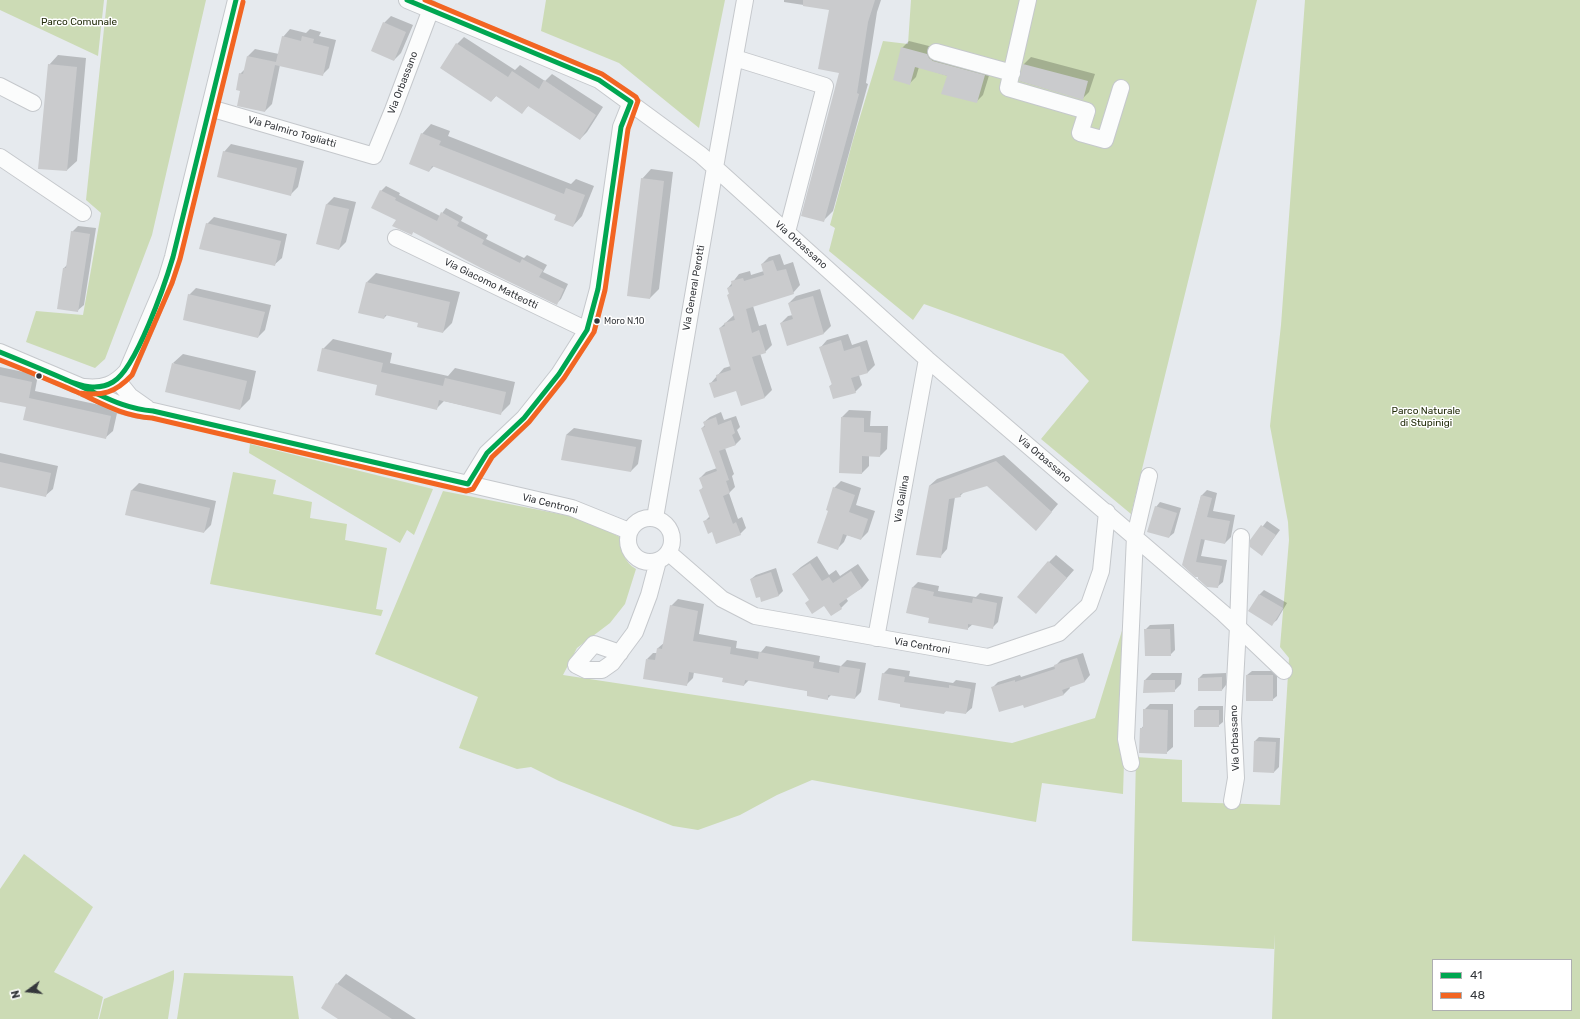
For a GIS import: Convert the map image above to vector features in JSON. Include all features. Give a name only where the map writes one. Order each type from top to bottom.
[{"type":"street","points":[[80,386],[95,388],[107,386],[118,381],[127,371],[166,280],[236,0]]},
{"type":"street","name":"Via Orbassano","points":[[407,0],[600,80],[631,102],[715,167],[927,359],[1135,536],[1238,627],[1284,671]]},
{"type":"street","name":"Via General Perotti","points":[[655,518],[715,167],[746,0]]},
{"type":"street","points":[[1028,0],[1008,88],[1087,111],[1080,133],[1105,140],[1121,88]]},
{"type":"street","name":"Via Orbassano","points":[[374,156],[431,9]]},
{"type":"street","points":[[936,52],[1012,73]]},
{"type":"street","points":[[735,58],[825,86],[787,232]]},
{"type":"street","points":[[0,86],[33,103]]},
{"type":"street","points":[[468,484],[487,453],[524,418],[559,374],[587,330],[598,289],[621,127],[631,102]]},
{"type":"street","name":"Via Palmiro Togliatti","points":[[210,108],[374,156]]},
{"type":"street","points":[[0,157],[83,214]]},
{"type":"street","name":"Via Giacomo Matteotti","points":[[396,238],[587,330]]},
{"type":"street","points":[[0,352],[80,386],[120,405],[139,410],[153,411]]},
{"type":"street","name":"Via Gallina","points":[[876,638],[927,359]]},
{"type":"street","points":[[118,381],[130,396],[143,407],[153,411]]},
{"type":"street","name":"Via Centroni","points":[[153,411],[572,508],[629,532]]},
{"type":"street","points":[[1131,762],[1126,738],[1135,536],[1149,476]]},
{"type":"street","name":"Via Centroni","points":[[663,557],[722,599],[756,616],[988,657],[1059,633],[1089,605],[1101,571],[1107,512]]},
{"type":"street","points":[[620,653],[635,632],[663,557],[672,544],[672,536],[668,527],[655,518],[641,519],[633,524],[629,532],[628,546],[631,553],[638,560],[645,562],[663,557]]},
{"type":"street","name":"Via Orbassano","points":[[1232,801],[1236,778],[1233,719],[1241,537]]},
{"type":"green space","name":"Parco Comunale","points":[[0,0],[104,0],[98,56],[0,10]]},
{"type":"green space","points":[[107,0],[206,0],[152,235],[105,359],[95,368],[26,342],[36,311],[83,315],[101,213],[86,200]]},
{"type":"green space","points":[[546,0],[725,0],[699,128],[619,63],[541,31]]},
{"type":"green space","points":[[911,0],[1257,0],[1131,514],[1041,439],[1089,381],[1063,354],[924,304],[913,320],[829,251],[835,228],[830,225],[853,140],[883,41],[908,44]]},
{"type":"green space","name":"Parco Naturale di Stupinigi","points":[[1305,0],[1580,0],[1580,1019],[1272,1019],[1275,934],[1274,949],[1132,941],[1136,757],[1182,760],[1182,802],[1280,805],[1289,658],[1280,647],[1289,540],[1288,522],[1270,426],[1281,325]]},
{"type":"green space","points":[[250,444],[433,489],[414,535],[407,530],[400,543],[249,453]]},
{"type":"green space","points":[[233,472],[276,480],[273,494],[312,502],[310,518],[347,524],[345,540],[387,548],[376,609],[383,610],[381,616],[210,584]]},
{"type":"green space","points":[[443,491],[580,518],[620,537],[621,546],[626,559],[636,569],[625,604],[610,623],[577,648],[563,675],[1012,743],[1095,718],[1129,608],[1123,794],[1042,783],[1036,822],[812,780],[777,795],[740,815],[698,830],[673,826],[559,781],[531,767],[517,769],[459,748],[478,697],[375,654]]},
{"type":"green space","points":[[24,854],[93,907],[54,972],[103,997],[98,1019],[0,1019],[0,889]]},
{"type":"green space","points":[[174,970],[168,1019],[99,1019],[104,999]]},
{"type":"green space","points":[[184,973],[293,976],[299,1019],[177,1019]]},
{"type":"building","points":[[803,0],[875,0],[868,22],[857,93],[859,94],[824,222],[801,216],[839,73],[818,69],[829,10],[803,6]]},
{"type":"building","points":[[383,22],[406,32],[394,61],[371,51]]},
{"type":"building","points":[[282,36],[301,41],[302,36],[314,39],[313,43],[329,47],[323,76],[275,65],[265,112],[237,106],[240,91],[236,90],[239,73],[243,74],[247,56],[276,62]]},
{"type":"building","points":[[456,43],[508,77],[512,71],[539,89],[544,80],[596,115],[580,140],[528,106],[522,114],[496,96],[491,102],[440,68]]},
{"type":"building","points":[[901,47],[927,54],[933,61],[985,75],[977,103],[941,94],[947,76],[915,67],[910,85],[893,80]]},
{"type":"building","points":[[48,64],[77,67],[67,171],[38,169]]},
{"type":"building","points":[[1023,64],[1088,81],[1083,100],[1019,81]]},
{"type":"building","points":[[421,133],[441,141],[439,145],[564,194],[566,188],[585,195],[573,227],[554,220],[556,215],[432,166],[429,172],[409,164]]},
{"type":"building","points":[[223,151],[297,168],[291,196],[217,177]]},
{"type":"building","points":[[641,178],[664,181],[650,299],[627,296]]},
{"type":"building","points":[[380,190],[396,198],[395,200],[437,221],[441,212],[459,222],[457,226],[484,240],[482,244],[520,263],[522,259],[543,270],[539,277],[564,289],[557,305],[481,268],[413,232],[412,235],[392,226],[396,220],[371,208]]},
{"type":"building","points":[[326,204],[349,209],[339,250],[316,244]]},
{"type":"building","points":[[206,223],[281,241],[275,266],[199,249]]},
{"type":"building","points":[[71,231],[90,234],[78,312],[57,309],[63,268],[66,268]]},
{"type":"building","points":[[773,260],[777,271],[786,269],[794,294],[746,309],[752,333],[759,330],[766,353],[752,357],[765,398],[741,406],[736,391],[714,398],[709,383],[717,381],[716,375],[731,370],[719,328],[725,326],[724,323],[735,320],[727,295],[729,294],[727,288],[732,286],[731,281],[743,278],[744,281],[764,275],[761,264]]},
{"type":"building","points":[[366,282],[450,302],[443,333],[417,327],[418,323],[385,315],[384,319],[358,313]]},
{"type":"building","points":[[188,294],[265,312],[258,338],[183,320]]},
{"type":"building","points":[[813,296],[824,334],[787,346],[780,323],[793,319],[788,303]]},
{"type":"building","points":[[841,340],[844,351],[860,346],[868,373],[851,378],[856,393],[833,399],[829,386],[832,385],[819,347]]},
{"type":"building","points":[[322,348],[383,363],[381,372],[443,386],[445,378],[506,392],[501,415],[439,400],[437,410],[375,395],[377,385],[317,371]]},
{"type":"building","points":[[172,363],[247,381],[240,410],[165,392]]},
{"type":"building","points":[[0,375],[32,382],[29,398],[111,416],[106,439],[23,420],[26,407],[0,402]]},
{"type":"building","points":[[716,417],[718,425],[731,420],[735,433],[732,435],[736,445],[719,451],[729,480],[726,481],[730,493],[723,496],[733,524],[736,522],[741,535],[716,544],[712,532],[708,534],[703,521],[710,519],[699,490],[703,488],[699,478],[717,471],[701,428],[705,427],[703,422]]},
{"type":"building","points":[[841,417],[864,418],[864,432],[881,433],[880,457],[862,456],[862,474],[839,473]]},
{"type":"building","points":[[566,435],[636,447],[631,472],[561,460]]},
{"type":"building","points":[[996,461],[1052,512],[1036,531],[987,486],[960,494],[961,497],[949,499],[941,558],[916,555],[929,486]]},
{"type":"building","points":[[0,462],[51,473],[46,497],[0,487]]},
{"type":"building","points":[[833,487],[855,495],[849,512],[868,519],[861,540],[843,534],[838,550],[817,543],[828,511],[826,510]]},
{"type":"building","points":[[131,490],[210,508],[204,533],[125,515]]},
{"type":"building","points":[[1201,495],[1212,498],[1207,517],[1230,521],[1225,544],[1201,539],[1196,562],[1222,566],[1218,588],[1207,587],[1198,579],[1198,577],[1195,577],[1182,565]]},
{"type":"building","points":[[1155,506],[1177,513],[1169,538],[1147,532]]},
{"type":"building","points":[[1261,525],[1276,535],[1262,556],[1250,547],[1250,540]]},
{"type":"building","points":[[1048,561],[1067,578],[1036,614],[1017,597]]},
{"type":"building","points":[[810,563],[822,581],[829,577],[833,583],[851,571],[862,588],[839,604],[842,609],[831,616],[824,606],[812,614],[805,603],[809,600],[792,574]]},
{"type":"building","points":[[771,572],[779,596],[761,602],[760,597],[756,598],[750,579]]},
{"type":"building","points":[[912,587],[934,592],[933,596],[972,603],[973,598],[997,603],[993,629],[968,624],[968,630],[928,623],[929,618],[906,613]]},
{"type":"building","points":[[1259,594],[1283,608],[1272,626],[1248,611]]},
{"type":"building","points":[[670,605],[698,611],[693,641],[731,647],[730,654],[758,659],[759,652],[814,662],[813,668],[839,673],[840,666],[860,669],[855,699],[828,695],[828,700],[807,696],[807,691],[745,680],[744,686],[722,682],[723,678],[689,672],[687,686],[643,679],[646,659],[655,660],[657,648],[662,649]]},
{"type":"building","points":[[1144,629],[1170,629],[1171,656],[1145,656]]},
{"type":"building","points":[[1077,658],[1085,682],[1062,690],[1064,695],[1024,708],[1023,705],[999,712],[991,687],[1015,680],[1015,682],[1055,669],[1054,665]]},
{"type":"building","points":[[882,673],[905,677],[904,682],[949,688],[949,685],[971,689],[966,714],[945,711],[944,714],[900,707],[900,704],[878,700]]},
{"type":"building","points":[[1246,675],[1273,675],[1273,701],[1246,701]]},
{"type":"building","points":[[1222,677],[1222,691],[1198,691],[1198,678]]},
{"type":"building","points":[[1144,680],[1175,680],[1175,692],[1143,693]]},
{"type":"building","points":[[1143,709],[1168,710],[1167,754],[1139,753],[1140,728],[1143,728]]},
{"type":"building","points":[[1194,710],[1219,710],[1219,727],[1194,727]]},
{"type":"building","points":[[1254,741],[1276,742],[1274,773],[1253,772]]},
{"type":"building","points":[[336,983],[392,1019],[338,1019],[321,1008]]},
{"type":"transit line","name":"41","points":[[66,380],[90,387],[107,385],[113,382],[122,374],[131,361],[149,325],[173,257],[236,0]]},
{"type":"transit line","name":"41","points":[[0,352],[115,402],[133,408],[153,411],[468,484],[487,453],[524,418],[559,374],[587,330],[598,289],[621,127],[631,102],[599,80],[407,0]]},
{"type":"transit line","name":"48","points":[[0,360],[77,392],[113,409],[132,415],[152,418],[466,491],[473,489],[492,457],[529,422],[564,378],[594,332],[605,290],[628,129],[638,101],[636,97],[602,74],[425,0]]},
{"type":"transit line","name":"48","points":[[79,393],[95,394],[108,392],[120,386],[132,375],[172,283],[180,259],[243,2]]},
{"type":"place","name":"Moro N.10","points":[[597,321]]}]
